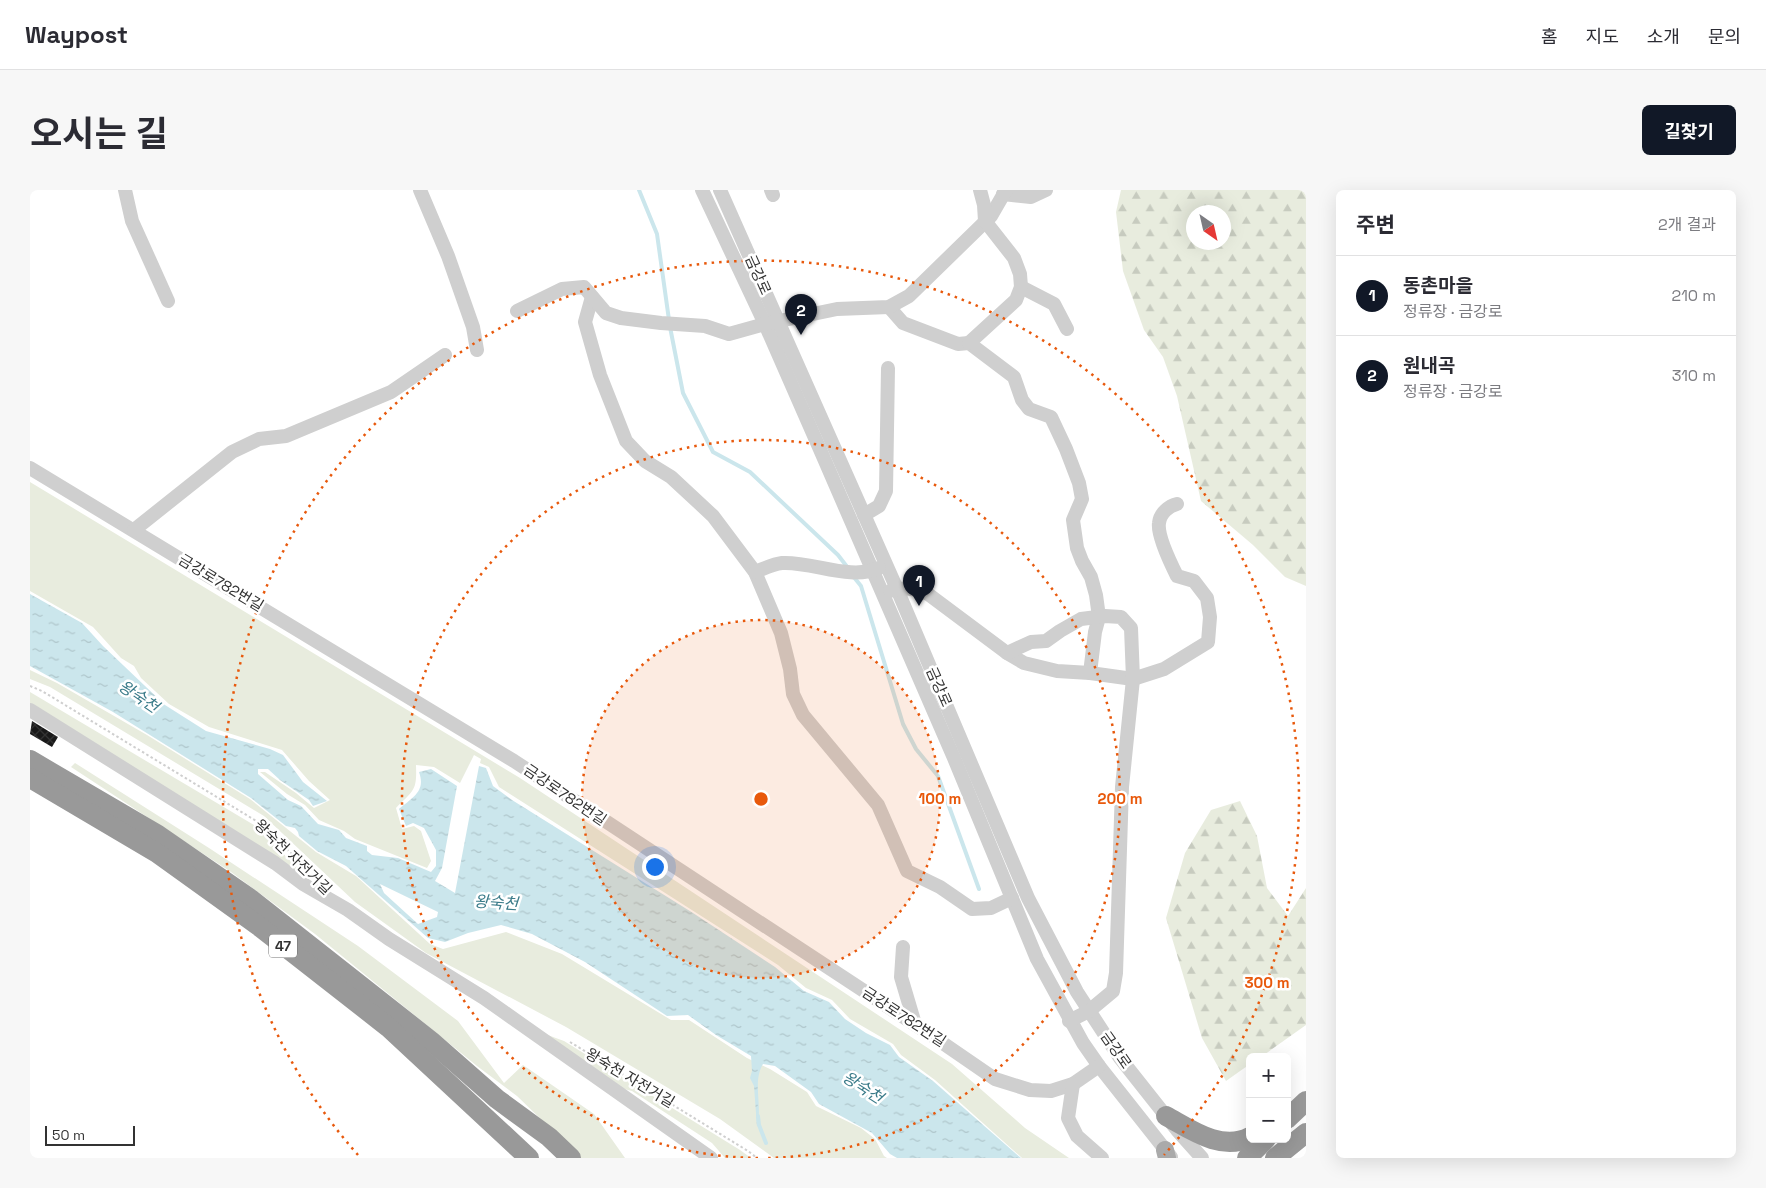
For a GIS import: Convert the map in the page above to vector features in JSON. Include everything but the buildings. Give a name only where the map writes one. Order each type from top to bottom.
[{"type":"highway","name":"47","points":[[30,760],[158,835],[252,900],[431,1041],[497,1099],[554,1158]]},
{"type":"highway","name":"47","points":[[30,778],[157,853],[260,927],[388,1027],[523,1153]]},
{"type":"highway","points":[[497,1099],[549,1137],[571,1158]]},
{"type":"highway","points":[[1166,1116],[1205,1138],[1223,1142],[1246,1138]]},
{"type":"highway","points":[[1275,1158],[1306,1132]]},
{"type":"highway","points":[[1292,1158],[1306,1138]]},
{"type":"highway","points":[[1247,1158],[1262,1143]]},
{"type":"street","points":[[125,190],[132,221],[168,301]]},
{"type":"street","points":[[420,190],[473,327],[477,350]]},
{"type":"street","name":"금강로","points":[[702,190],[765,324],[866,571],[882,594],[1037,959],[1069,1021],[1099,1066],[1168,1155]]},
{"type":"street","name":"금강로","points":[[720,190],[897,589],[1028,898],[1077,992],[1120,1058],[1202,1158]]},
{"type":"street","points":[[888,307],[903,323],[958,344],[969,343],[1016,300],[1021,287],[1020,274],[1014,258],[985,222],[984,205],[980,190]]},
{"type":"street","points":[[517,311],[562,289],[584,287],[606,313],[621,318],[661,324],[705,326],[729,334],[765,324],[837,309],[888,307],[909,296],[985,222],[991,216],[1005,192],[1031,197],[1046,190]]},
{"type":"street","points":[[1021,287],[1054,304],[1067,329]]},
{"type":"street","points":[[592,297],[585,322],[600,375],[626,441],[645,461],[671,477],[713,516],[756,572],[781,633],[790,670],[793,694],[803,715],[878,805],[907,871],[940,887],[972,909],[991,908],[1012,898]]},
{"type":"street","points":[[969,343],[1014,377],[1022,400],[1029,409],[1051,417],[1079,483],[1082,499],[1073,520],[1077,548],[1094,586],[1099,617],[1095,632],[1090,672]]},
{"type":"street","points":[[134,530],[232,452],[259,439],[286,436],[390,392],[445,354]]},
{"type":"street","points":[[864,515],[880,506],[886,491],[888,368]]},
{"type":"street","name":"금강로782번길","points":[[30,468],[514,761],[915,1024],[995,1079],[1030,1090],[1050,1091],[1073,1084],[1099,1066]]},
{"type":"street","points":[[882,594],[897,589],[914,588],[928,594],[1007,653],[1024,663],[1057,671],[1090,672],[1133,679],[1164,669],[1208,642],[1210,617],[1208,598],[1194,581],[1178,576],[1171,565],[1158,523],[1169,506],[1177,504]]},
{"type":"street","points":[[756,572],[780,563],[814,565],[841,572],[866,571],[886,565]]},
{"type":"street","points":[[1007,653],[1031,642],[1046,641],[1081,620],[1099,617],[1121,617],[1131,628],[1133,679],[1122,787],[1116,973],[1113,991],[1089,1011],[1069,1021]]},
{"type":"street","points":[[30,710],[275,863],[303,884],[348,910],[397,944],[473,991],[711,1158]]},
{"type":"street","points":[[903,947],[902,977],[915,1024]]},
{"type":"street","points":[[1073,1084],[1068,1118],[1077,1136],[1102,1158]]},
{"type":"path","name":"왕숙천 자전거길","points":[[30,686],[42,691],[258,822],[315,876]]},
{"type":"path","name":"왕숙천 자전거길","points":[[565,1039],[673,1104],[757,1158]]},
{"type":"green space","points":[[1121,190],[1306,190],[1306,586],[1285,577],[1253,545],[1201,501],[1177,396],[1163,357],[1144,330],[1123,271],[1116,212]]},
{"type":"green space","points":[[30,482],[520,778],[952,1064],[1025,1128],[1069,1158],[1022,1158],[935,1080],[901,1055],[893,1044],[850,1019],[832,1000],[806,988],[778,965],[499,787],[489,767],[480,763],[481,759],[474,755],[460,783],[434,767],[416,765],[416,780],[413,790],[396,808],[402,829],[414,826],[421,831],[431,861],[427,868],[355,839],[344,831],[319,820],[305,805],[287,794],[260,772],[265,772],[314,808],[330,800],[309,781],[282,750],[209,727],[169,704],[141,678],[134,666],[121,658],[93,627],[30,591]]},
{"type":"green space","points":[[30,670],[57,683],[147,735],[250,799],[316,852],[356,876],[430,944],[443,949],[506,932],[562,954],[671,1020],[689,1020],[747,1058],[770,1069],[807,1092],[816,1106],[861,1128],[875,1139],[887,1158],[774,1158],[720,1119],[566,1027],[426,953],[355,902],[264,816],[50,687],[30,679]]},
{"type":"green space","points":[[30,692],[254,825],[315,885],[30,706]]},
{"type":"green space","points":[[75,763],[358,946],[458,1021],[504,1083],[523,1065],[594,1114],[625,1158],[581,1158],[517,1096],[477,1066],[315,934],[231,872],[71,767]]},
{"type":"green space","points":[[1240,801],[1257,836],[1267,888],[1288,916],[1306,888],[1306,1025],[1267,1053],[1246,1053],[1246,1067],[1226,1081],[1202,1038],[1166,918],[1185,853],[1211,810]]},
{"type":"green space","points":[[545,1034],[564,1041],[751,1158],[725,1158],[712,1143],[632,1091],[624,1089]]},
{"type":"water","name":"왕숙천","points":[[30,594],[82,623],[103,646],[165,705],[206,731],[270,749],[283,755],[303,782],[327,801],[313,806],[309,800],[280,780],[268,769],[258,769],[258,774],[288,800],[301,806],[318,824],[339,830],[346,838],[367,846],[367,851],[372,855],[398,858],[431,872],[436,866],[436,850],[424,828],[413,823],[406,826],[399,809],[417,793],[421,784],[419,772],[431,769],[457,786],[442,868],[435,881],[455,893],[479,766],[486,768],[493,786],[512,800],[693,913],[775,967],[804,991],[829,1002],[845,1019],[866,1033],[890,1045],[899,1057],[933,1081],[1021,1158],[897,1158],[890,1154],[872,1133],[819,1104],[811,1092],[775,1066],[763,1064],[758,1078],[759,1119],[757,1127],[754,1086],[750,1078],[752,1071],[751,1056],[688,1015],[667,1016],[585,962],[532,934],[501,925],[468,933],[445,942],[428,938],[346,866],[317,851],[299,836],[295,828],[286,826],[251,798],[113,712],[30,666]],"holes":[[[380,884],[438,912],[437,917],[418,924],[384,893]]]},
{"type":"waterway","points":[[639,190],[657,234],[669,320]]},
{"type":"waterway","points":[[670,327],[683,393],[713,452],[750,472],[838,555],[848,568]]},
{"type":"waterway","points":[[853,576],[861,586],[903,724],[916,749],[938,776],[979,889]]},
{"type":"waterway","points":[[758,1116],[759,1125],[766,1143]]},
{"type":"place","name":"원내곡","points":[[801,335]]},
{"type":"place","name":"동촌마을","points":[[919,606]]}]
